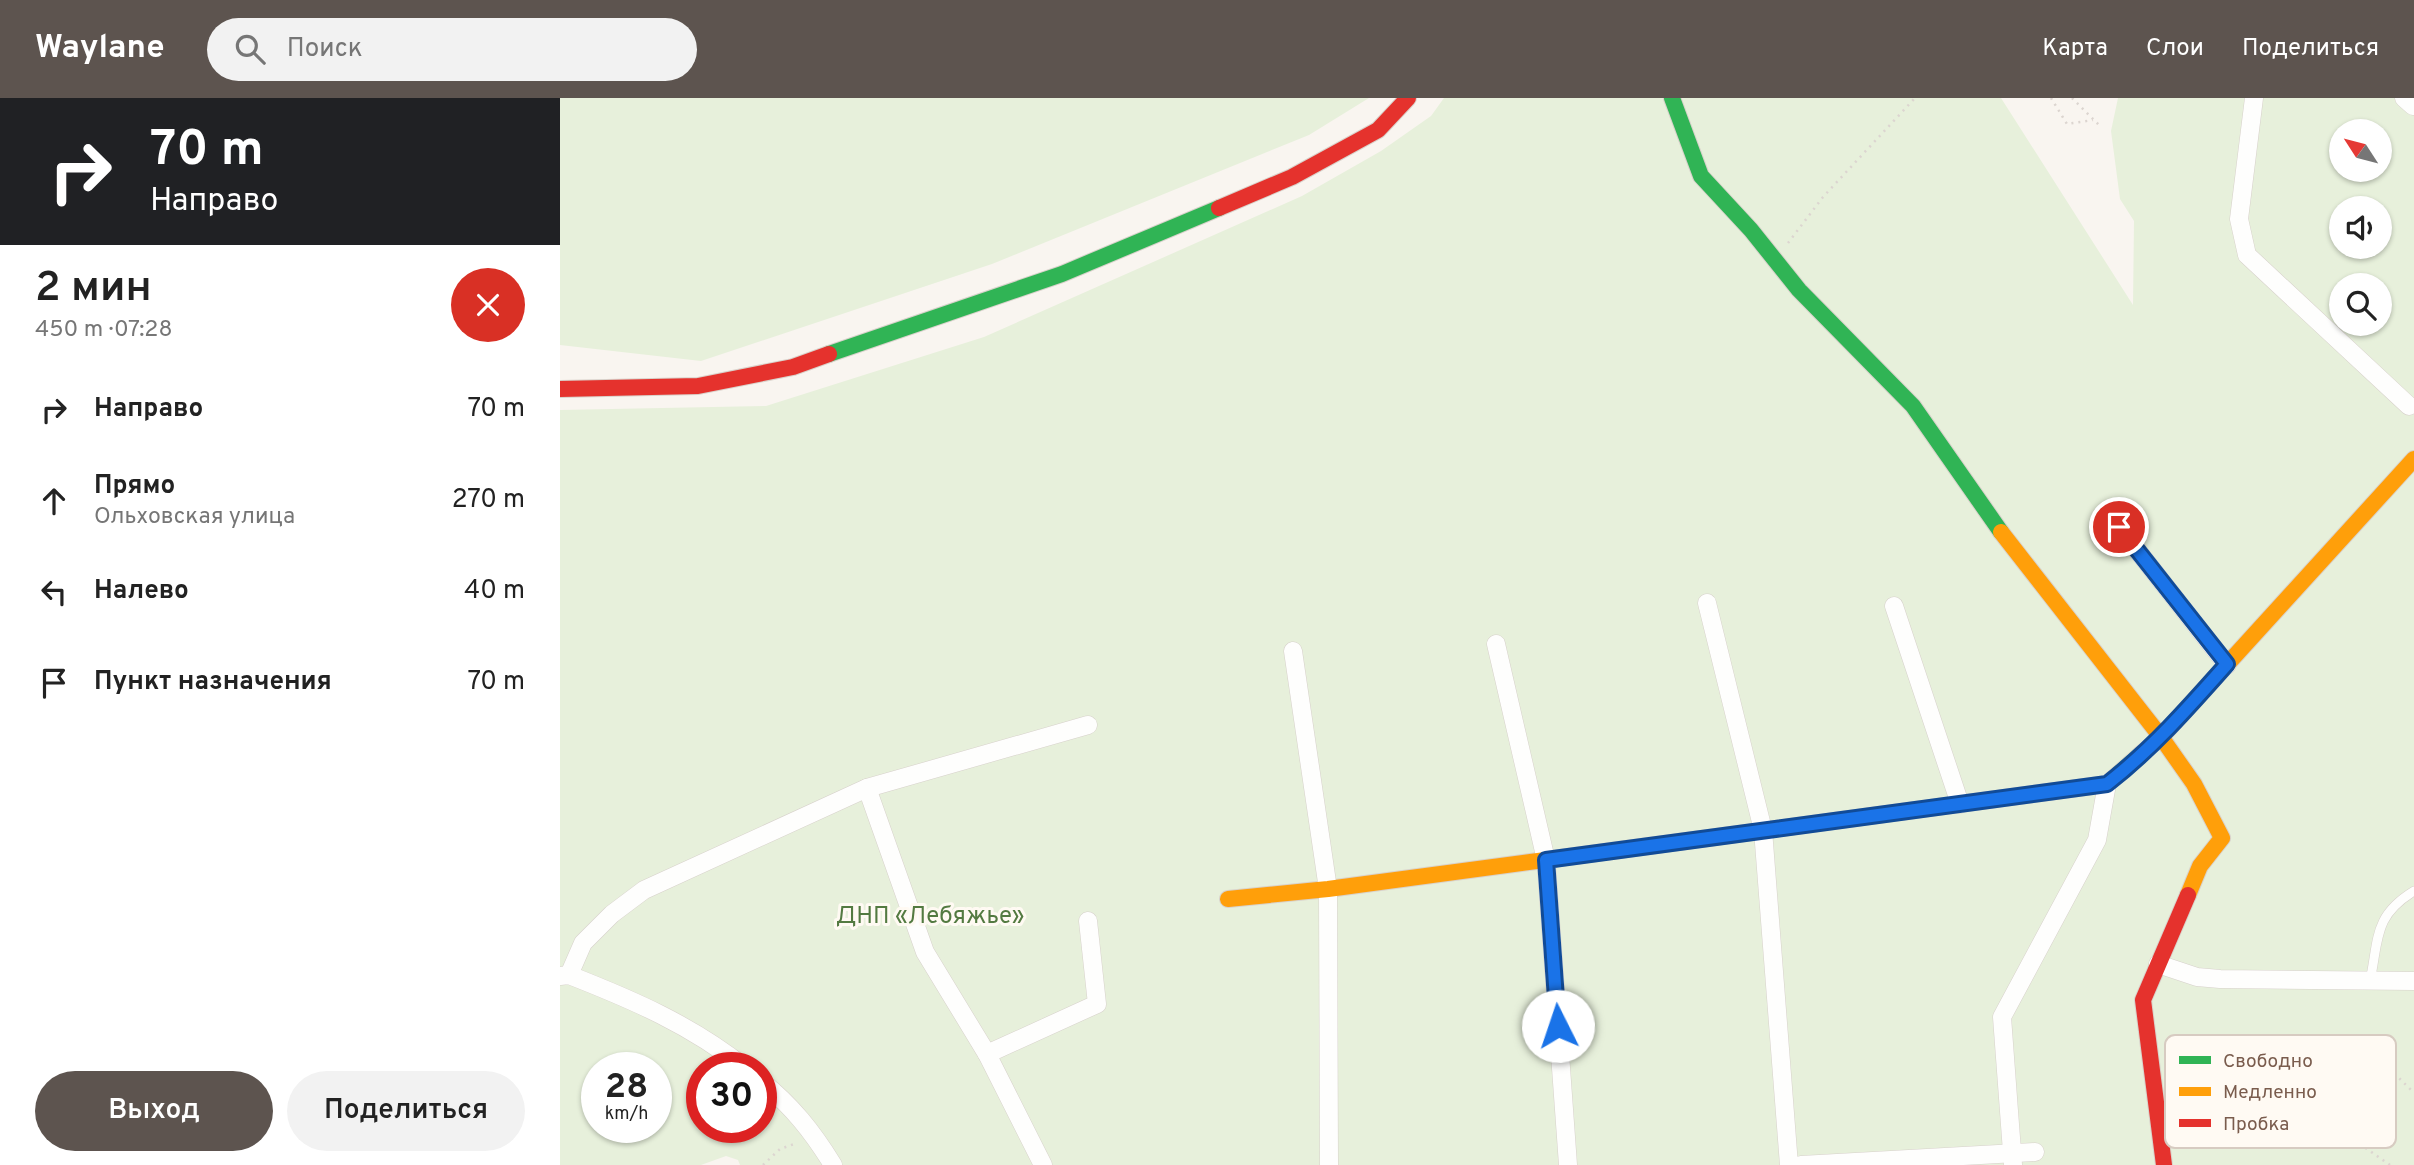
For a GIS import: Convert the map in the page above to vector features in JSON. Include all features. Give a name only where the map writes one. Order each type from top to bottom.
[{"type":"street","points":[[560,389],[698,386],[793,367],[1062,274],[1292,177],[1378,130],[1408,98]]},
{"type":"street","points":[[1672,98],[1678,120],[1702,176],[1799,290],[1913,406],[2012,548],[2161,737],[2194,784],[2222,838],[2200,866],[2143,1000],[2164,1165]]},
{"type":"street","points":[[2254,98],[2239,219],[2247,255],[2412,408]]},
{"type":"street","points":[[1228,899],[1328,889],[2107,784],[2161,737],[2414,459]]},
{"type":"street","points":[[2119,527],[2227,664]]},
{"type":"street","points":[[1707,603],[1763,830],[1789,1165]]},
{"type":"street","points":[[1894,606],[1959,804]]},
{"type":"street","points":[[1496,644],[1546,860],[1568,1165]]},
{"type":"street","points":[[1293,651],[1328,889],[1329,1165]]},
{"type":"street","points":[[725,1052],[654,1008],[565,976],[583,943],[612,914],[644,890],[867,788],[1088,725]]},
{"type":"street","points":[[2013,1159],[2002,1017],[2097,840],[2107,784]]},
{"type":"street","points":[[867,788],[925,952],[987,1054],[1043,1165]]},
{"type":"street","points":[[987,1054],[1097,1004],[1088,921]]},
{"type":"street","points":[[2158,964],[2197,977],[2266,981],[2414,981]]},
{"type":"street","points":[[777,1094],[792,1106],[809,1127],[833,1165]]},
{"type":"street","points":[[1801,1165],[2013,1159],[2035,1152]]},
{"type":"lane","points":[[2370,981],[2380,924],[2389,909],[2414,891]]},
{"type":"path","points":[[1776,260],[1823,197],[1915,98]]},
{"type":"path","points":[[2051,98],[2067,124],[2093,120]]},
{"type":"path","points":[[2072,98],[2100,127]]},
{"type":"path","points":[[2396,1077],[2398,1076],[2414,1094]]},
{"type":"path","points":[[763,1165],[779,1149],[802,1140],[809,1127]]},
{"type":"path","points":[[2366,1148],[2390,1165]]},
{"type":"green space","points":[[560,98],[1369,98],[1309,135],[992,264],[701,361],[560,345]]},
{"type":"green space","name":"ДНП «Лебяжье»","points":[[1444,98],[2001,98],[2133,305],[2134,221],[2120,199],[2111,131],[2118,98],[2414,98],[2414,973],[2308,988],[2414,990],[2414,1165],[740,1165],[738,1160],[726,1156],[701,1165],[560,1165],[560,410],[766,406],[984,337],[1302,196],[1381,151],[1431,116]]},
{"type":"traffic: fast","points":[[1672,98],[1701,176],[1751,230],[1799,290],[1913,406],[2001,532]]},
{"type":"traffic: fast","points":[[829,354],[1062,274],[1219,208]]},
{"type":"traffic: fast","points":[[1634,848],[2107,784],[2141,754]]},
{"type":"traffic: slow","points":[[2141,754],[2161,737],[2414,459]]},
{"type":"traffic: slow","points":[[2001,532],[2161,737],[2194,784],[2222,838],[2200,866],[2188,895]]},
{"type":"traffic: slow","points":[[1228,899],[1328,889],[1634,848]]},
{"type":"traffic: jam","points":[[1219,208],[1292,177],[1378,130],[1408,98]]},
{"type":"traffic: jam","points":[[560,389],[698,386],[793,367],[829,354]]},
{"type":"traffic: jam","points":[[2164,1165],[2143,1000],[2188,895]]},
{"type":"route","points":[[1558,1026],[1546,860],[2107,784],[2127,769],[2161,737],[2227,664],[2119,527]]}]
